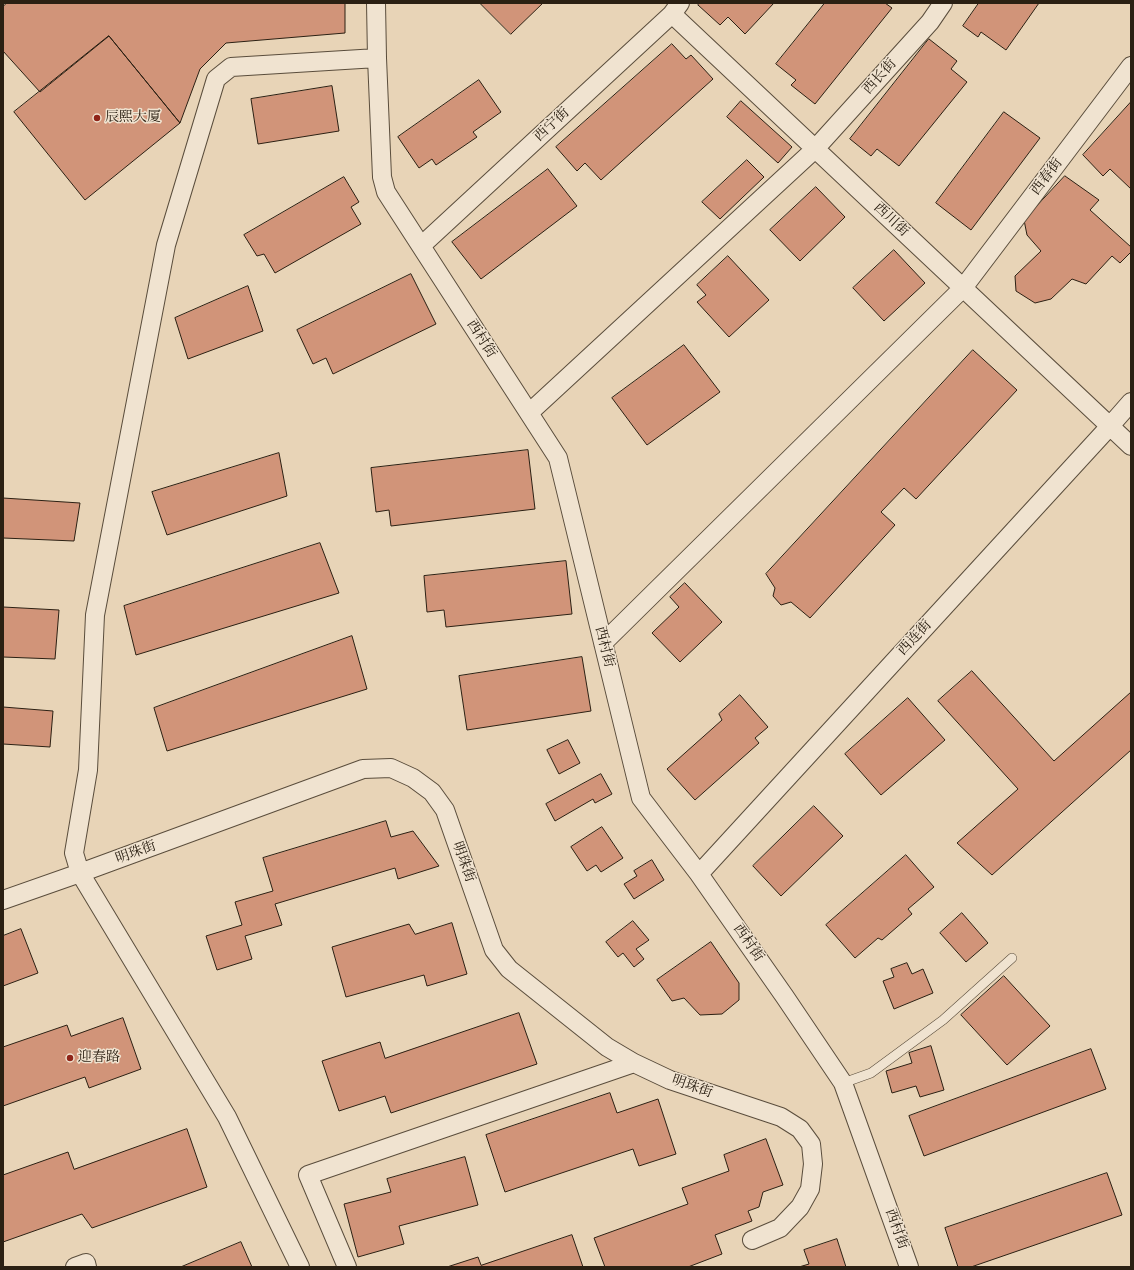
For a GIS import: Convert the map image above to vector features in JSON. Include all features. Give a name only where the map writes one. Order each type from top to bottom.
[{"type":"street","name":"西村街","points":[[376,3],[376,58],[382,177],[386,192],[558,458],[641,798],[699,874],[843,1083],[910,1267]]},
{"type":"street","name":"西长街","points":[[529,413],[815,149],[930,22],[943,3]]},
{"type":"street","name":"西川街","points":[[676,9],[815,149],[1131,446]]},
{"type":"street","name":"西宁街","points":[[421,246],[676,9]]},
{"type":"street","points":[[300,1267],[227,1117],[80,873],[74,853],[88,770],[95,615],[166,245],[216,79],[231,67],[376,58]]},
{"type":"street","name":"西春街","points":[[603,643],[963,288],[1131,66]]},
{"type":"street","name":"西连街","points":[[699,874],[1131,402]]},
{"type":"street","name":"明珠街","points":[[3,900],[363,769],[391,768],[413,778],[432,792],[445,810],[494,950],[510,969],[608,1047],[634,1062],[670,1080],[781,1117],[800,1129],[811,1144],[813,1164],[810,1189],[800,1207],[780,1228],[752,1240]]},
{"type":"street","points":[[347,1267],[308,1175],[634,1062]]},
{"type":"street","points":[[74,1267],[86,1264],[87,1267]]},
{"type":"lane","points":[[843,1083],[871,1073],[942,1020],[1012,958]]},
{"type":"building","points":[[7,3],[345,3],[345,33],[226,43],[200,69],[180,123],[109,36],[40,92],[3,51],[3,7]]},
{"type":"building","points":[[480,3],[543,3],[511,34]]},
{"type":"building","points":[[700,3],[774,3],[745,34],[728,17],[720,25],[698,5]]},
{"type":"building","points":[[825,3],[885,3],[892,8],[815,104],[791,85],[796,80],[776,64]]},
{"type":"building","points":[[979,3],[1039,3],[1006,50],[981,32],[978,37],[963,26]]},
{"type":"building","name":"辰熙大厦","points":[[109,36],[180,123],[85,200],[14,112]]},
{"type":"building","points":[[929,39],[957,61],[951,69],[967,82],[899,166],[877,149],[871,156],[850,139]]},
{"type":"building","points":[[672,44],[686,59],[691,55],[713,79],[601,180],[585,163],[577,171],[556,147]]},
{"type":"building","points":[[479,80],[501,112],[473,132],[477,137],[436,165],[432,159],[419,168],[398,137]]},
{"type":"building","points":[[332,86],[339,131],[258,144],[251,99]]},
{"type":"building","points":[[741,101],[792,147],[778,163],[727,117]]},
{"type":"building","points":[[1131,102],[1131,189],[1110,169],[1103,176],[1083,155]]},
{"type":"building","points":[[1004,112],[1040,138],[971,230],[936,203]]},
{"type":"building","points":[[747,160],[764,177],[720,219],[702,202]]},
{"type":"building","points":[[548,169],[577,206],[481,279],[452,242]]},
{"type":"building","points":[[1065,176],[1099,200],[1090,210],[1131,247],[1131,252],[1120,263],[1112,256],[1086,284],[1072,279],[1051,299],[1035,303],[1016,291],[1015,276],[1041,251],[1027,235],[1024,220]]},
{"type":"building","points":[[344,177],[359,202],[351,207],[361,224],[275,273],[264,254],[257,256],[244,235]]},
{"type":"building","points":[[816,187],[845,217],[800,261],[770,230]]},
{"type":"building","points":[[894,250],[925,283],[884,321],[853,288]]},
{"type":"building","points":[[728,256],[769,300],[729,337],[697,302],[706,295],[697,285]]},
{"type":"building","points":[[411,274],[436,324],[333,374],[326,358],[313,364],[297,330]]},
{"type":"building","points":[[248,286],[263,331],[188,359],[175,318]]},
{"type":"building","points":[[684,345],[720,392],[647,445],[612,398]]},
{"type":"building","points":[[973,350],[1017,390],[916,499],[904,488],[881,512],[895,525],[810,618],[791,602],[781,605],[773,596],[775,588],[766,574]]},
{"type":"building","points":[[528,450],[535,509],[391,526],[389,510],[376,512],[371,468]]},
{"type":"building","points":[[279,453],[287,496],[167,535],[152,492]]},
{"type":"building","points":[[3,498],[80,503],[74,541],[3,538]]},
{"type":"building","points":[[320,543],[339,593],[136,655],[124,606]]},
{"type":"building","points":[[566,561],[572,614],[446,627],[444,610],[427,612],[424,576]]},
{"type":"building","points":[[685,583],[722,622],[680,662],[652,633],[679,607],[670,597]]},
{"type":"building","points":[[3,607],[59,610],[55,659],[3,657]]},
{"type":"building","points":[[352,636],[367,689],[167,751],[154,708]]},
{"type":"building","points":[[582,657],[591,711],[467,730],[459,676]]},
{"type":"building","points":[[972,671],[1054,761],[1131,692],[1131,750],[992,875],[957,843],[1018,789],[938,701]]},
{"type":"building","points":[[740,695],[768,727],[755,738],[759,743],[695,800],[667,769],[722,720],[719,714]]},
{"type":"building","points":[[908,698],[945,740],[881,795],[845,754]]},
{"type":"building","points":[[3,707],[53,711],[50,747],[3,744]]},
{"type":"building","points":[[568,740],[580,763],[559,774],[547,750]]},
{"type":"building","points":[[601,774],[612,794],[595,803],[593,799],[555,821],[546,804]]},
{"type":"building","points":[[814,806],[843,836],[781,896],[753,866]]},
{"type":"building","points":[[386,821],[391,837],[413,831],[439,866],[398,879],[395,868],[275,904],[282,925],[245,936],[252,959],[217,970],[206,936],[242,925],[235,902],[273,891],[263,858]]},
{"type":"building","points":[[602,827],[623,858],[601,872],[596,865],[587,871],[571,847]]},
{"type":"building","points":[[906,855],[934,887],[908,909],[912,914],[882,940],[878,938],[855,958],[826,925]]},
{"type":"building","points":[[652,860],[664,880],[634,899],[624,884],[637,876],[634,871]]},
{"type":"building","points":[[962,913],[988,943],[966,962],[940,933]]},
{"type":"building","points":[[633,921],[649,940],[636,949],[644,959],[634,967],[623,953],[618,957],[606,942]]},
{"type":"building","points":[[452,923],[467,974],[427,986],[424,975],[346,997],[332,947],[409,924],[415,934]]},
{"type":"building","points":[[21,929],[38,973],[3,986],[3,936]]},
{"type":"building","points":[[711,942],[739,983],[739,1000],[722,1014],[700,1015],[684,998],[672,1001],[657,980]]},
{"type":"building","points":[[907,963],[912,974],[923,969],[933,993],[894,1009],[883,981],[894,977],[891,969]]},
{"type":"building","points":[[1004,976],[1050,1026],[1007,1065],[961,1015]]},
{"type":"building","points":[[519,1013],[537,1064],[391,1113],[385,1096],[339,1111],[322,1061],[380,1042],[385,1058]]},
{"type":"building","name":"迎春路","points":[[123,1018],[141,1069],[89,1088],[85,1077],[3,1106],[3,1047],[67,1025],[71,1036]]},
{"type":"building","points":[[931,1046],[944,1090],[920,1097],[916,1086],[892,1093],[886,1071],[912,1063],[909,1053]]},
{"type":"building","points":[[1091,1049],[1106,1089],[924,1156],[909,1116]]},
{"type":"building","points":[[610,1093],[617,1113],[658,1099],[676,1154],[639,1166],[633,1149],[505,1192],[486,1135]]},
{"type":"building","points":[[187,1129],[207,1187],[92,1228],[82,1214],[3,1242],[3,1175],[68,1152],[74,1169]]},
{"type":"building","points":[[766,1139],[783,1185],[763,1192],[759,1207],[748,1211],[752,1221],[715,1235],[722,1254],[688,1267],[605,1267],[594,1238],[688,1204],[682,1188],[729,1171],[724,1155]]},
{"type":"building","points":[[465,1157],[478,1205],[399,1226],[404,1244],[358,1257],[344,1204],[391,1192],[387,1179]]},
{"type":"building","points":[[1107,1173],[1122,1215],[971,1267],[958,1267],[945,1228]]},
{"type":"building","points":[[572,1235],[583,1267],[447,1267],[478,1257],[481,1265]]},
{"type":"building","points":[[837,1239],[846,1267],[799,1267],[809,1264],[804,1250]]},
{"type":"building","points":[[241,1242],[252,1267],[181,1267]]},
{"type":"place","name":"辰熙大厦","points":[[97,118]]},
{"type":"place","name":"迎春路","points":[[70,1058]]}]
